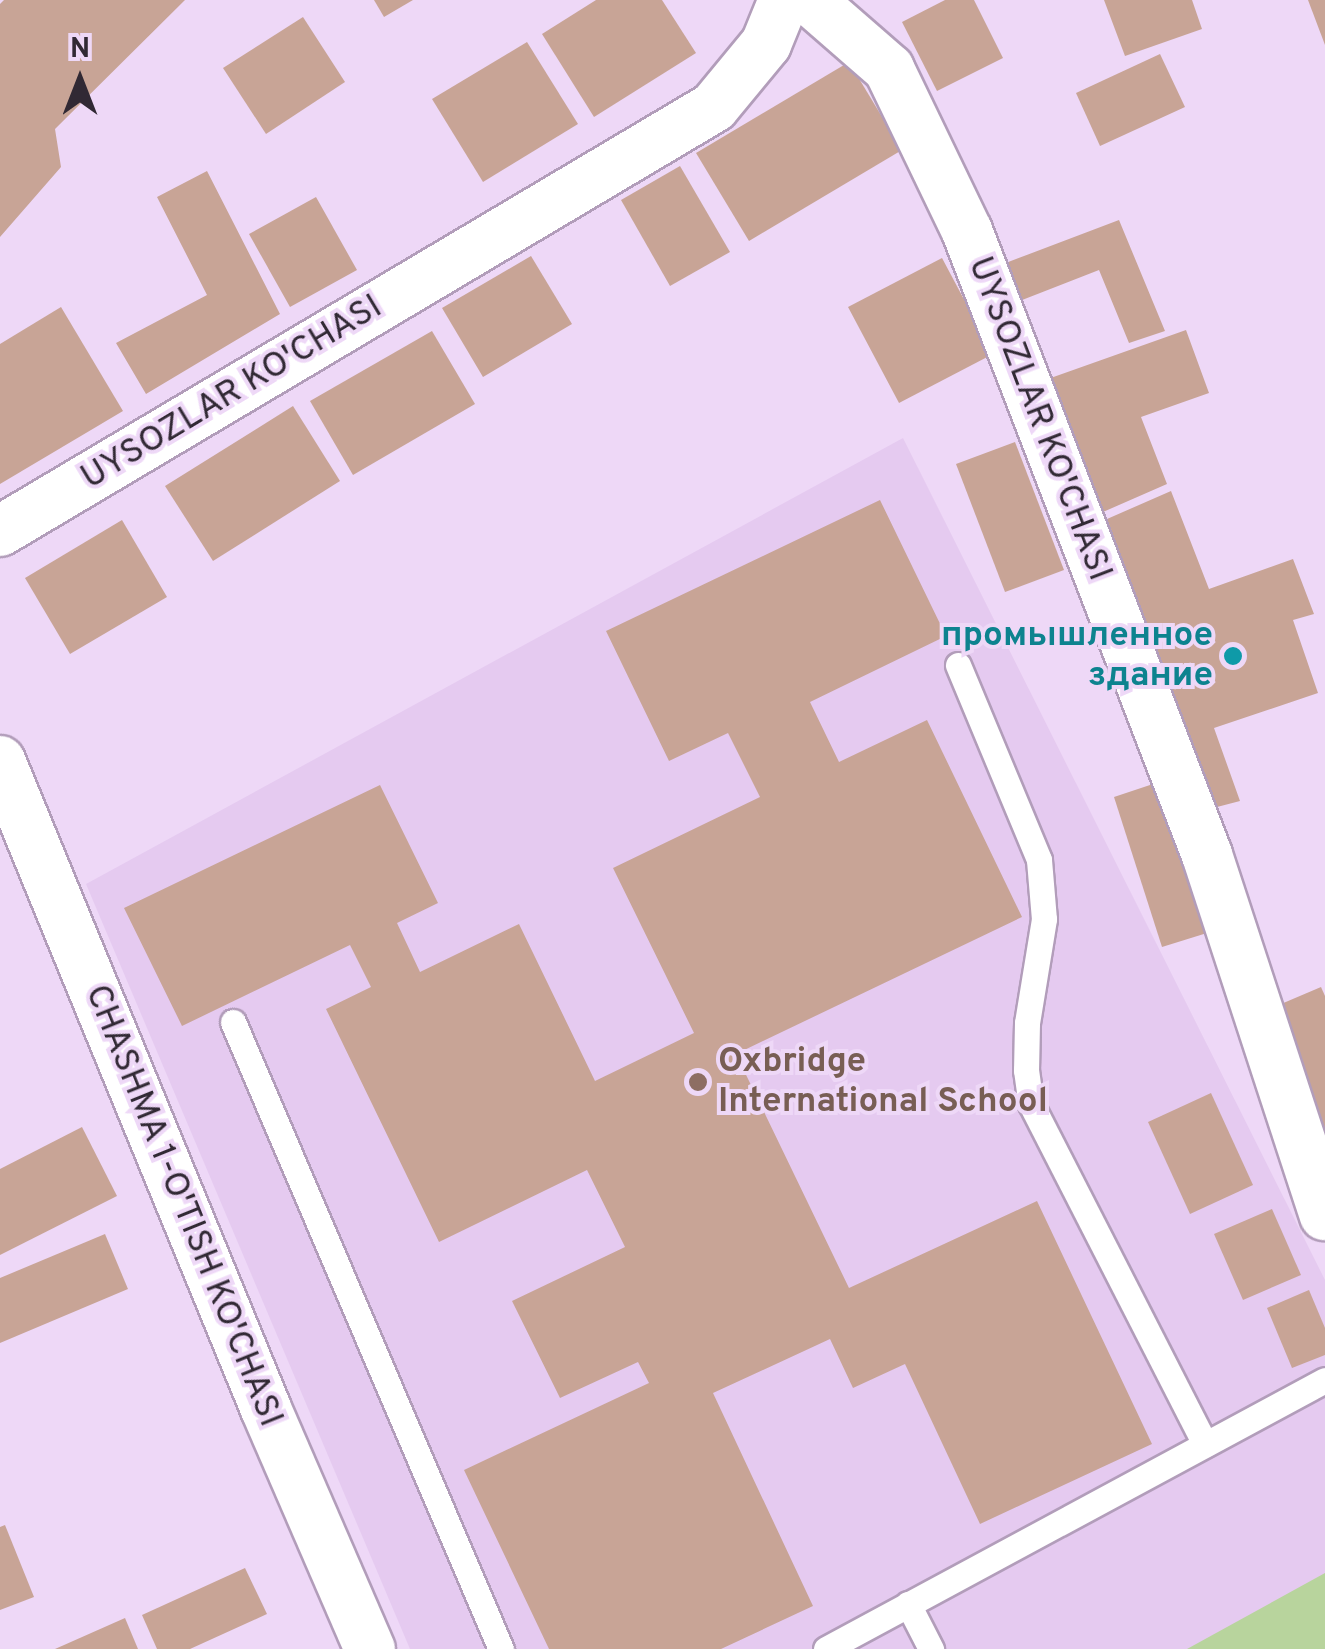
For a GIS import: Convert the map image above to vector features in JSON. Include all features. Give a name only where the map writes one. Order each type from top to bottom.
[{"type":"street","name":"UYSOZLAR KO'CHASI","points":[[0,531],[714,107],[766,44],[784,0]]},
{"type":"street","name":"UYSOZLAR KO'CHASI","points":[[810,0],[889,69],[967,231],[1207,856],[1325,1216]]},
{"type":"street","name":"CHASHMA 1-O'TISH KO'CHASI","points":[[0,761],[266,1410],[370,1649]]},
{"type":"lane","points":[[958,665],[1039,860],[1044,919],[1028,1023],[1026,1070],[1030,1104],[1205,1444]]},
{"type":"lane","points":[[232,1022],[501,1649]]},
{"type":"lane","points":[[826,1649],[1325,1380]]},
{"type":"lane","points":[[908,1604],[931,1649]]},
{"type":"shaded area","name":"Oxbridge International School","points":[[903,438],[1325,1280],[1325,1649],[410,1649],[86,884]]},
{"type":"green space","points":[[1325,1573],[1325,1649],[1187,1649]]},
{"type":"building","points":[[4,0],[185,0],[55,129],[61,167],[0,237],[0,4]]},
{"type":"building","points":[[374,0],[413,0],[384,17]]},
{"type":"building","points":[[596,0],[662,0],[696,53],[594,117],[542,34]]},
{"type":"building","points":[[945,0],[974,0],[1003,58],[937,91],[902,22]]},
{"type":"building","points":[[1104,0],[1192,0],[1202,29],[1125,56]]},
{"type":"building","points":[[1308,0],[1325,0],[1325,45]]},
{"type":"building","points":[[303,17],[345,82],[266,134],[223,68]]},
{"type":"building","points":[[527,42],[578,124],[483,182],[432,99]]},
{"type":"building","points":[[1160,54],[1185,107],[1100,146],[1076,93]]},
{"type":"building","points":[[849,62],[902,150],[749,241],[696,153]]},
{"type":"building","points":[[680,166],[730,252],[670,286],[621,200]]},
{"type":"building","points":[[207,171],[280,314],[146,394],[116,343],[207,295],[157,197]]},
{"type":"building","points":[[316,197],[357,270],[290,307],[249,234]]},
{"type":"building","points":[[1119,220],[1165,331],[1129,343],[1099,270],[1017,302],[1003,264]]},
{"type":"building","points":[[531,256],[572,324],[483,377],[442,308]]},
{"type":"building","points":[[942,258],[993,354],[899,403],[848,307]]},
{"type":"building","points":[[61,307],[123,411],[0,484],[0,344]]},
{"type":"building","points":[[1186,330],[1209,393],[1141,417],[1167,484],[1103,512],[1045,380]]},
{"type":"building","points":[[432,331],[475,404],[353,475],[310,401]]},
{"type":"building","points":[[293,406],[340,481],[213,561],[165,486]]},
{"type":"building","points":[[1015,442],[1064,570],[1005,592],[956,464]]},
{"type":"building","name":"промышленное здание","points":[[1171,491],[1209,589],[1293,559],[1314,614],[1293,620],[1318,693],[1214,728],[1240,801],[1217,807],[1107,519]]},
{"type":"building","points":[[880,500],[946,636],[810,702],[839,762],[927,720],[1022,917],[736,1054],[849,1288],[1037,1201],[1152,1444],[980,1524],[905,1364],[853,1388],[830,1339],[713,1393],[813,1606],[721,1649],[549,1649],[464,1470],[649,1383],[638,1362],[560,1398],[512,1301],[625,1247],[587,1170],[439,1242],[326,1009],[371,987],[350,945],[182,1026],[124,908],[380,785],[438,903],[397,923],[420,972],[519,924],[595,1081],[694,1033],[613,868],[760,797],[728,733],[669,761],[606,631]]},
{"type":"building","points":[[122,520],[167,597],[70,654],[25,578]]},
{"type":"building","points":[[1159,782],[1207,933],[1162,947],[1114,797]]},
{"type":"building","points":[[1321,987],[1325,996],[1325,1129],[1274,1007]]},
{"type":"building","points":[[1211,1093],[1253,1185],[1190,1214],[1148,1122]]},
{"type":"building","points":[[82,1127],[117,1196],[0,1255],[0,1169]]},
{"type":"building","points":[[1272,1209],[1301,1275],[1243,1300],[1214,1234]]},
{"type":"building","points":[[105,1234],[128,1289],[0,1343],[0,1278]]},
{"type":"building","points":[[1309,1290],[1325,1328],[1325,1355],[1292,1368],[1267,1308]]},
{"type":"building","points":[[5,1525],[34,1597],[0,1610],[0,1527]]},
{"type":"building","points":[[245,1568],[267,1614],[190,1649],[157,1649],[142,1615]]},
{"type":"building","points":[[125,1618],[138,1649],[55,1649]]},
{"type":"place","name":"промышленное здание","points":[[1233,656]]},
{"type":"place","name":"Oxbridge International School","points":[[698,1082]]}]
